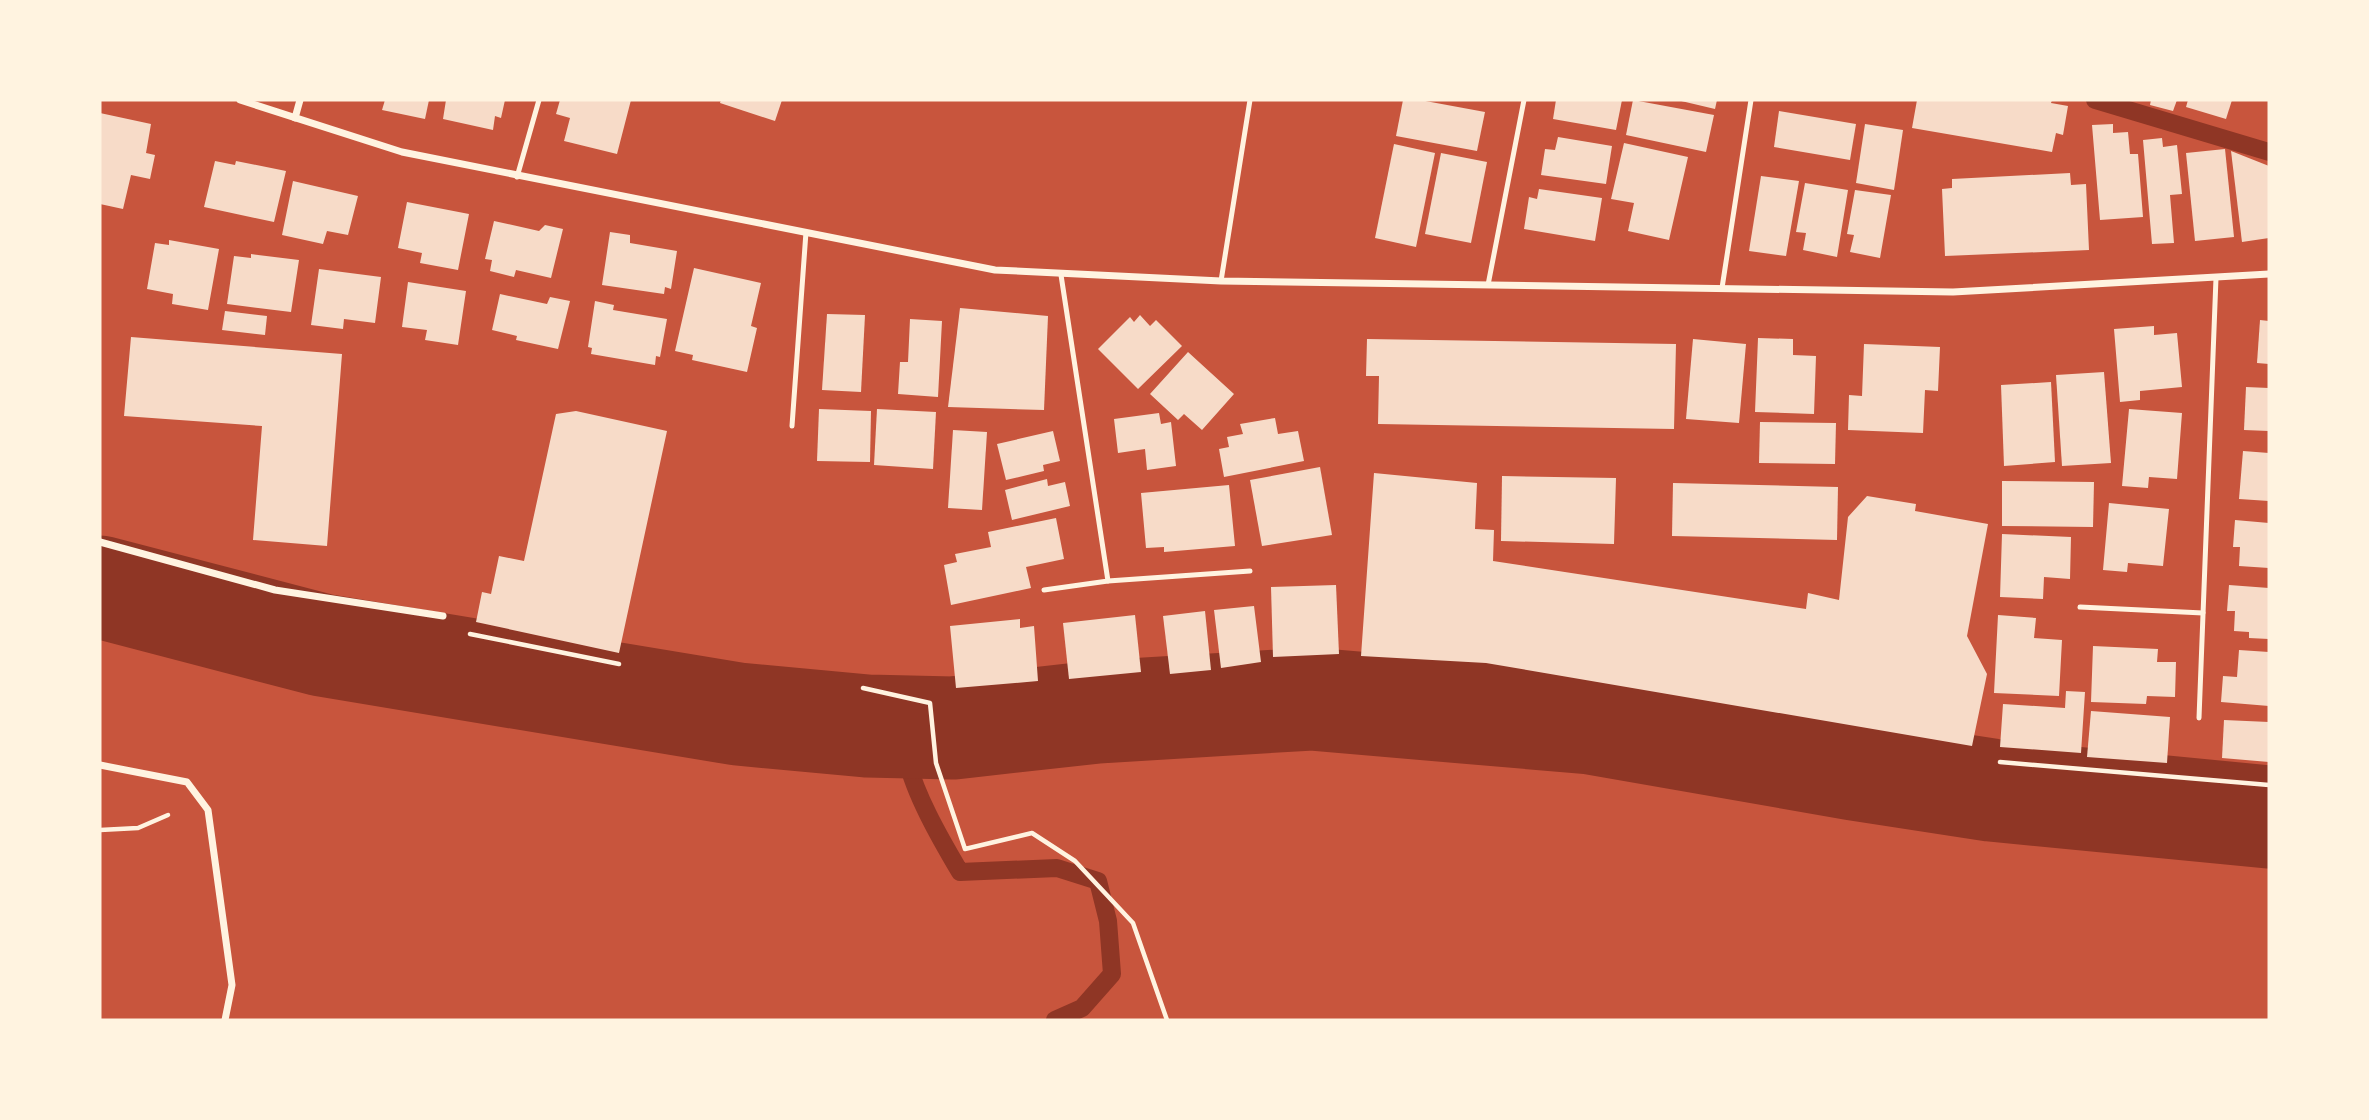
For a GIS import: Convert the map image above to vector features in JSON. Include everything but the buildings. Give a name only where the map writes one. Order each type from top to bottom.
[{"type":"street","points":[[240,100],[402,152],[995,270],[1221,281],[1953,292],[2269,274]]},
{"type":"street","points":[[295,118],[300,100]]},
{"type":"street","points":[[100,542],[275,590],[443,616]]},
{"type":"street","points":[[100,765],[187,782],[208,810],[232,985],[225,1020]]},
{"type":"lane","points":[[517,177],[539,100]]},
{"type":"lane","points":[[1221,281],[1250,100]]},
{"type":"lane","points":[[1488,285],[1524,100]]},
{"type":"lane","points":[[1722,288],[1751,100]]},
{"type":"lane","points":[[792,426],[806,232]]},
{"type":"lane","points":[[1061,275],[1108,581]]},
{"type":"lane","points":[[2199,718],[2216,278]]},
{"type":"lane","points":[[1044,590],[1108,581],[1250,571]]},
{"type":"lane","points":[[2080,607],[2203,613]]},
{"type":"path","points":[[443,616],[470,634],[619,664]]},
{"type":"path","points":[[863,688],[930,703],[936,763],[965,849],[1032,833],[1076,861],[1133,923],[1167,1020]]},
{"type":"path","points":[[2000,762],[2269,785]]},
{"type":"path","points":[[100,830],[138,828],[201,801]]},
{"type":"waterway","points":[[2095,100],[2269,152]]},
{"type":"waterway","points":[[100,587],[322,645],[738,714],[867,726],[953,728],[1097,712],[1311,699],[1591,723],[1991,790],[2269,817]]},
{"type":"waterway","points":[[905,727],[906,754],[914,783],[960,872],[1057,868],[1098,881],[1108,921],[1112,974],[1082,1008],[1055,1020]]}]
